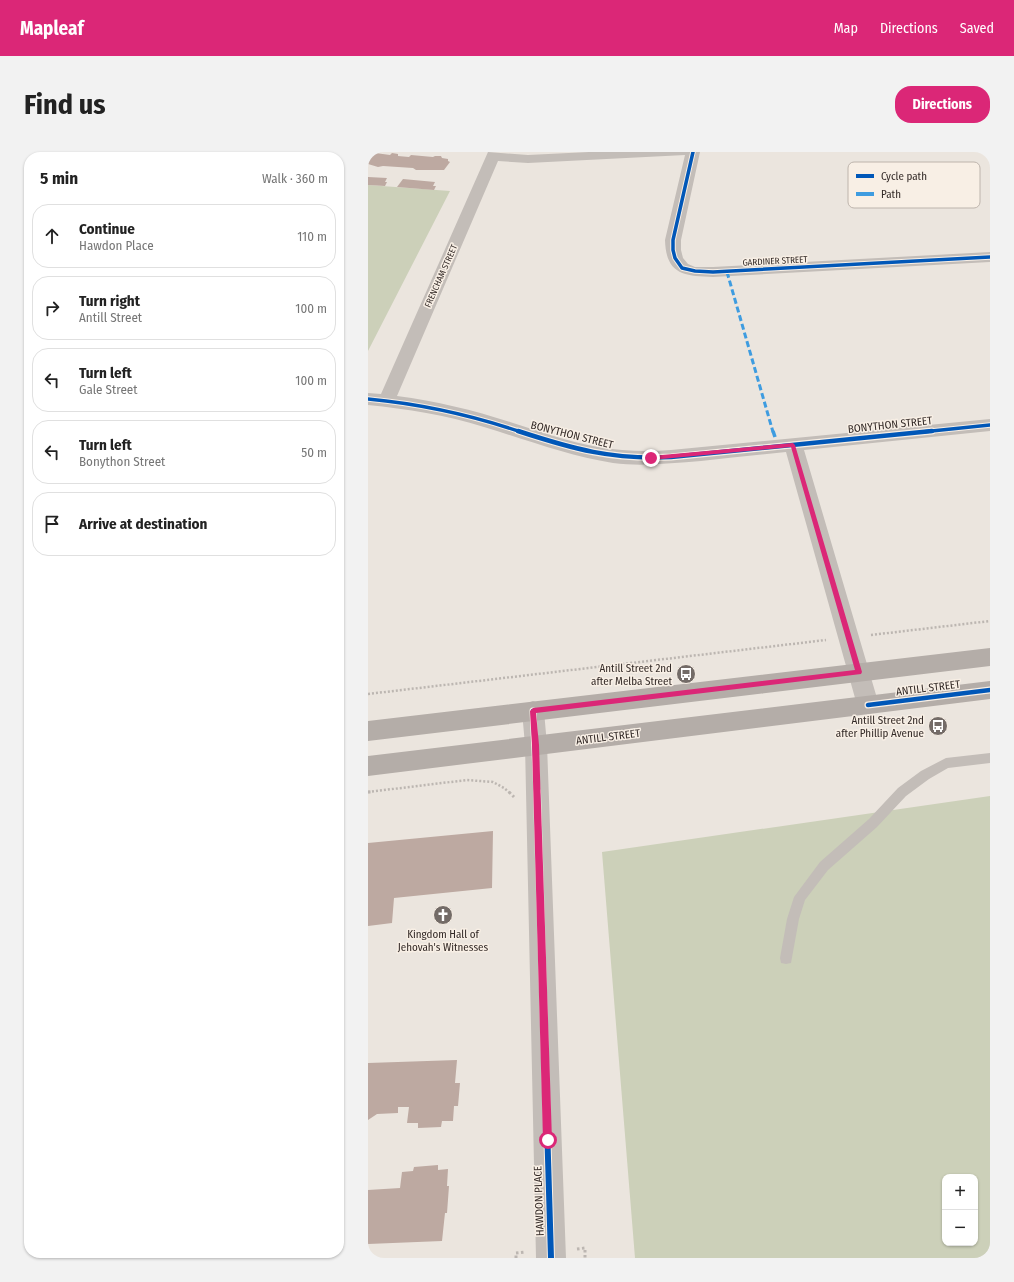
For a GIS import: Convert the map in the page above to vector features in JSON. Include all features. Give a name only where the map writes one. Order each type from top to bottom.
[{"type":"main road","points":[[368,730],[990,656]]},
{"type":"main road","name":"ANTILL STREET","points":[[368,766],[990,690]]},
{"type":"street","points":[[494,155],[528,160],[681,152]]},
{"type":"street","name":"GARDINER STREET","points":[[693,152],[673,240],[672,251],[675,261],[686,270],[712,272],[990,257]]},
{"type":"street","name":"FRENCHAM STREET","points":[[387,400],[494,155]]},
{"type":"street","name":"BONYTHON STREET","points":[[368,399],[387,400],[453,412],[569,447],[614,456],[671,457],[990,425]]},
{"type":"street","points":[[793,445],[868,705]]},
{"type":"street","name":"HAWDON PLACE","points":[[533,711],[536,745],[551,1258]]},
{"type":"lane","points":[[786,958],[793,919],[800,897],[824,866],[873,823],[902,792],[925,775],[946,763],[990,758]]},
{"type":"path","points":[[368,694],[990,621]]},
{"type":"path","points":[[368,792],[467,780],[483,780],[499,783],[509,791],[516,800]]},
{"type":"green space","points":[[368,185],[450,191],[368,351]]},
{"type":"green space","points":[[990,796],[990,1258],[635,1258],[602,852]]},
{"type":"building","points":[[368,152],[390,155],[392,153],[398,154],[398,156],[409,157],[411,155],[433,157],[441,156],[442,158],[448,159],[450,162],[444,170],[416,170],[413,168],[378,167],[368,164]]},
{"type":"building","points":[[368,177],[387,178],[385,182],[387,182],[385,186],[368,185]]},
{"type":"building","points":[[403,179],[435,182],[433,186],[436,186],[434,190],[397,187]]},
{"type":"building","points":[[493,831],[492,888],[394,898],[392,923],[368,926],[368,843]]},
{"type":"building","points":[[457,1060],[455,1083],[460,1083],[458,1106],[454,1106],[453,1121],[442,1121],[441,1127],[418,1128],[418,1123],[407,1123],[409,1107],[398,1107],[398,1113],[377,1114],[368,1120],[368,1063]]},
{"type":"building","points":[[438,1165],[438,1170],[448,1169],[447,1186],[449,1186],[447,1213],[445,1213],[442,1241],[368,1244],[368,1190],[400,1188],[402,1172],[413,1171],[414,1167]]},
{"type":"marked path","points":[[727,272],[775,437]]},
{"type":"cycle path","points":[[693,152],[673,240],[675,258],[682,268],[695,271],[713,272],[990,257]]},
{"type":"cycle path","points":[[368,399],[414,404],[445,410],[490,422],[551,442],[597,454],[635,458],[671,457],[990,425]]},
{"type":"cycle path","points":[[868,705],[990,690]]},
{"type":"cycle path","points":[[533,711],[536,745],[551,1258]]},
{"type":"place","name":"Antill Street 2nd after Melba Street","points":[[686,674]]},
{"type":"place","name":"Antill Street 2nd after Phillip Avenue","points":[[938,726]]},
{"type":"place","name":"Kingdom Hall of Jehovah's Witnesses","points":[[443,915]]},
{"type":"route","points":[[548,1140],[536,745],[533,711],[859,672],[793,445],[651,458]]}]
